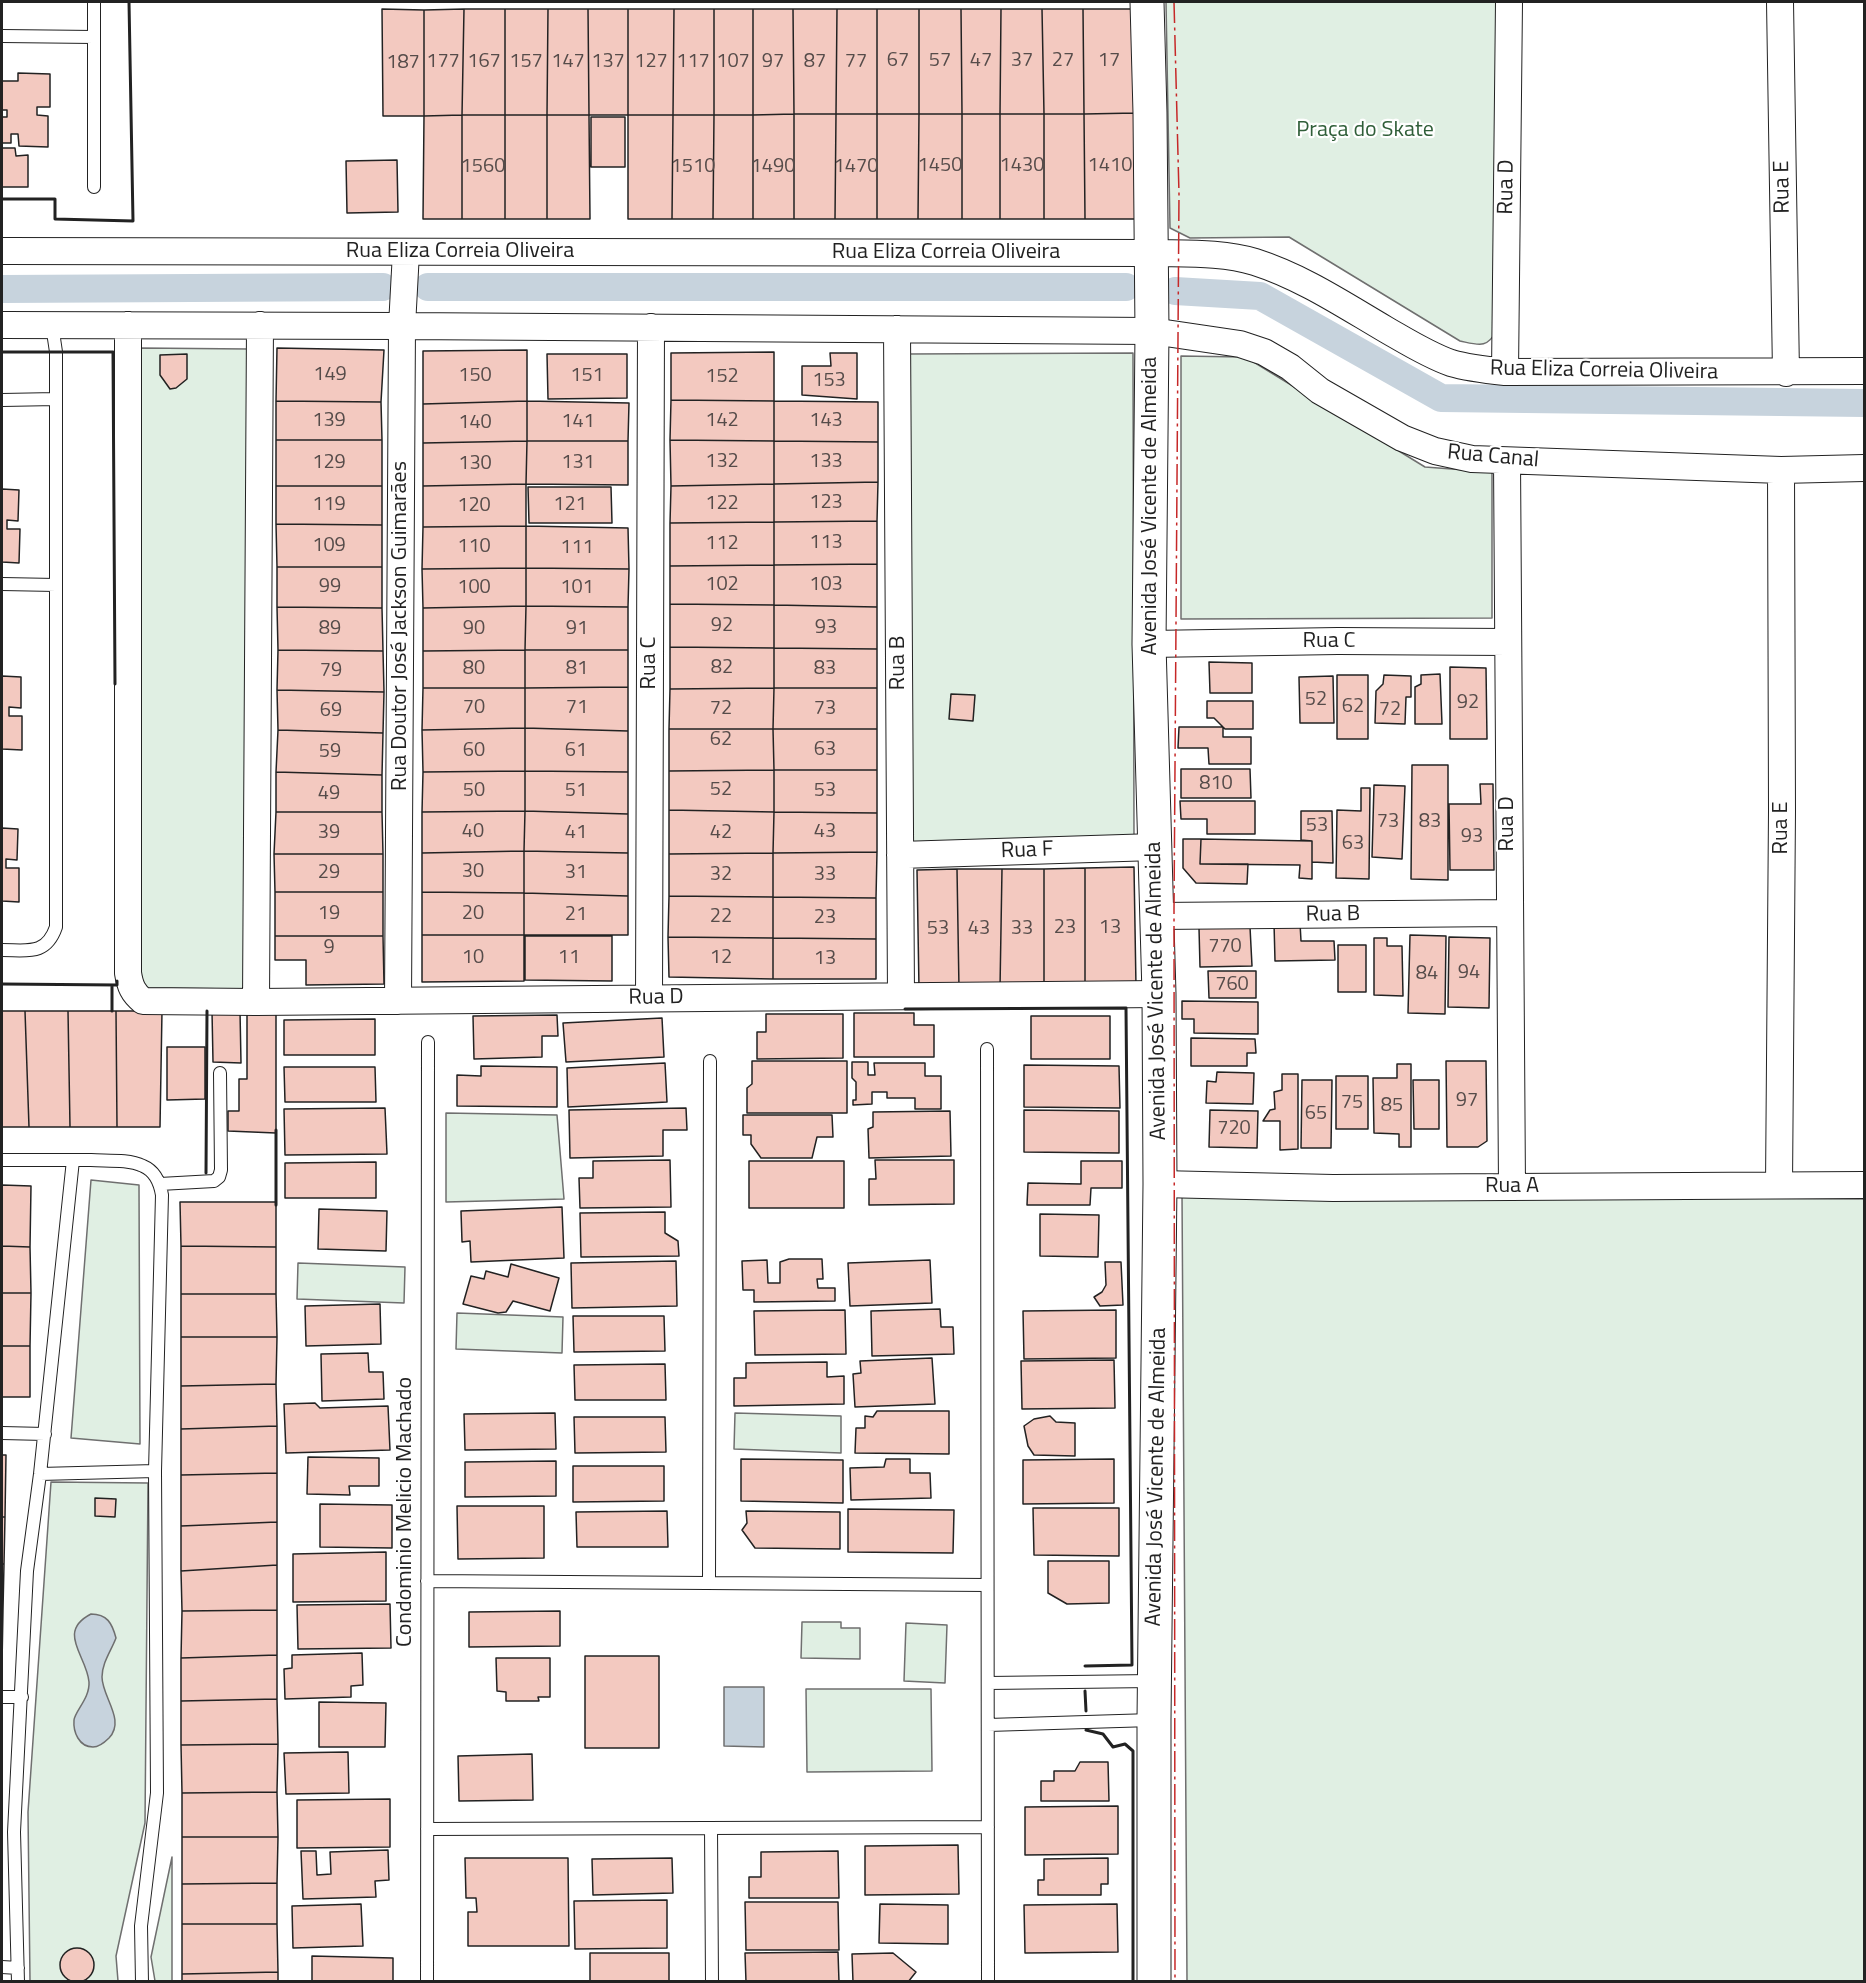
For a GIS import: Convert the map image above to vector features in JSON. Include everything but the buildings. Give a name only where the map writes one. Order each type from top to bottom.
[{"type":"street","name":"Avenida José Vicente de Almeida","points":[[1148,2],[1152,331],[1149,644],[1159,994],[1160,1184],[1154,1681],[1154,1982]]},
{"type":"street","name":"Rua D","points":[[1505,372],[1509,2]]},
{"type":"street","name":"Rua E","points":[[1780,2],[1786,373]]},
{"type":"street","name":"Rua Eliza Correia Oliveira","points":[[2,251],[1214,255],[1254,262],[1288,275],[1426,352],[1449,362],[1472,368],[1505,372],[1864,371]]},
{"type":"street","name":"Rua Doutor José Jackson Guimarães","points":[[398,1001],[402,326],[406,252]]},
{"type":"street","points":[[2,325],[1152,331]]},
{"type":"street","name":"Rua D","points":[[128,325],[128,973],[129,985],[143,1001],[1159,994]]},
{"type":"street","points":[[256,1002],[260,325]]},
{"type":"street","name":"Rua C","points":[[649,998],[651,327]]},
{"type":"street","name":"Rua B","points":[[897,330],[901,996]]},
{"type":"street","name":"Rua Canal","points":[[1152,331],[1230,343],[1264,352],[1290,367],[1320,391],[1402,438],[1436,452],[1472,459],[1781,470],[1864,468]]},
{"type":"street","name":"Rua D","points":[[1507,461],[1512,1187]]},
{"type":"street","name":"Rua E","points":[[1779,1185],[1782,811],[1781,470]]},
{"type":"street","name":"Rua C","points":[[1149,644],[1508,642]]},
{"type":"street","name":"Rua F","points":[[900,855],[1155,847]]},
{"type":"street","name":"Rua B","points":[[1157,916],[1509,913]]},
{"type":"street","name":"Rua A","points":[[1160,1184],[1333,1188],[1864,1185]]},
{"type":"lane","points":[[94,2],[94,187]]},
{"type":"lane","points":[[2,36],[94,37]]},
{"type":"lane","points":[[2,950],[31,950],[45,946],[56,927],[56,352],[52,325]]},
{"type":"lane","points":[[2,400],[56,399]]},
{"type":"lane","points":[[2,584],[56,585]]},
{"type":"lane","name":"Condominio Melicio Machado","points":[[427,1982],[428,1042]]},
{"type":"lane","points":[[987,1049],[988,1982]]},
{"type":"lane","points":[[709,1583],[711,1061]]},
{"type":"lane","points":[[160,1184],[214,1181],[219,1178],[221,1170],[220,1073]]},
{"type":"lane","points":[[2,1160],[108,1161],[143,1166],[153,1173],[160,1184],[162,1196],[155,1471],[158,1793],[141,1926],[142,1982]]},
{"type":"lane","points":[[18,1982],[14,1832],[27,1571],[45,1434],[73,1160]]},
{"type":"lane","points":[[2,1433],[45,1434]]},
{"type":"lane","points":[[40,1474],[155,1471]]},
{"type":"lane","points":[[428,1581],[987,1585]]},
{"type":"lane","points":[[988,1683],[1154,1681]]},
{"type":"lane","points":[[2,1697],[22,1697]]},
{"type":"lane","points":[[988,1725],[1154,1719]]},
{"type":"lane","points":[[427,1829],[988,1827]]},
{"type":"lane","points":[[711,1828],[711,1982]]},
{"type":"lane","points":[[2,1968],[18,1968]]},
{"type":"green space","name":"Praça do Skate","points":[[1166,2],[1496,2],[1497,330],[1490,340],[1482,344],[1460,341],[1289,237],[1190,238],[1170,228]]},
{"type":"green space","points":[[141,348],[248,349],[244,989],[137,988]]},
{"type":"green space","points":[[1133,353],[1134,840],[908,842],[906,354]]},
{"type":"green space","points":[[1181,356],[1243,357],[1425,467],[1492,472],[1492,618],[1181,619]]},
{"type":"green space","points":[[446,1113],[557,1115],[564,1199],[446,1202]]},
{"type":"green space","points":[[91,1180],[139,1185],[140,1444],[71,1438]]},
{"type":"green space","points":[[1182,1194],[1864,1199],[1864,1981],[1187,1981]]},
{"type":"green space","points":[[298,1263],[405,1267],[404,1303],[297,1299]]},
{"type":"green space","points":[[457,1313],[563,1317],[562,1353],[456,1349]]},
{"type":"green space","points":[[735,1413],[841,1416],[841,1453],[734,1449]]},
{"type":"green space","points":[[51,1482],[148,1483],[145,1823],[116,1956],[118,1981],[30,1982],[28,1812]]},
{"type":"green space","points":[[802,1622],[841,1622],[841,1628],[860,1628],[860,1659],[801,1658]]},
{"type":"green space","points":[[906,1623],[947,1625],[945,1683],[904,1681]]},
{"type":"green space","points":[[806,1689],[931,1689],[932,1771],[807,1772]]},
{"type":"green space","points":[[172,1857],[172,1981],[155,1981],[151,1957]]},
{"type":"shaded area","points":[[91,1614],[97,1614],[108,1620],[116,1638],[102,1672],[103,1685],[114,1716],[114,1731],[104,1743],[93,1747],[81,1742],[74,1725],[75,1716],[85,1699],[89,1682],[74,1637],[81,1621]]},
{"type":"shaded area","points":[[724,1687],[764,1687],[764,1747],[724,1746]]},
{"type":"waterway","points":[[2,289],[383,287]]},
{"type":"waterway","points":[[428,287],[1126,287]]},
{"type":"waterway","points":[[1175,291],[1260,296],[1441,398],[1864,403]]},
{"type":"wall","points":[[2,199],[55,199],[55,219],[133,221],[129,2]]},
{"type":"wall","points":[[2,352],[113,352],[115,684]]},
{"type":"wall","points":[[2,984],[117,985],[117,981]]},
{"type":"wall","points":[[112,985],[112,1011]]},
{"type":"wall","points":[[905,1009],[1126,1008],[1132,1665],[1085,1666]]},
{"type":"wall","points":[[206,1173],[207,1011]]},
{"type":"wall","points":[[276,1130],[276,1205]]},
{"type":"wall","points":[[1085,1691],[1086,1711]]},
{"type":"wall","points":[[1086,1730],[1103,1734],[1113,1747],[1125,1744],[1133,1751],[1133,1982]]},
{"type":"power","points":[[1174,2],[1179,194],[1174,910],[1175,1982]]}]
